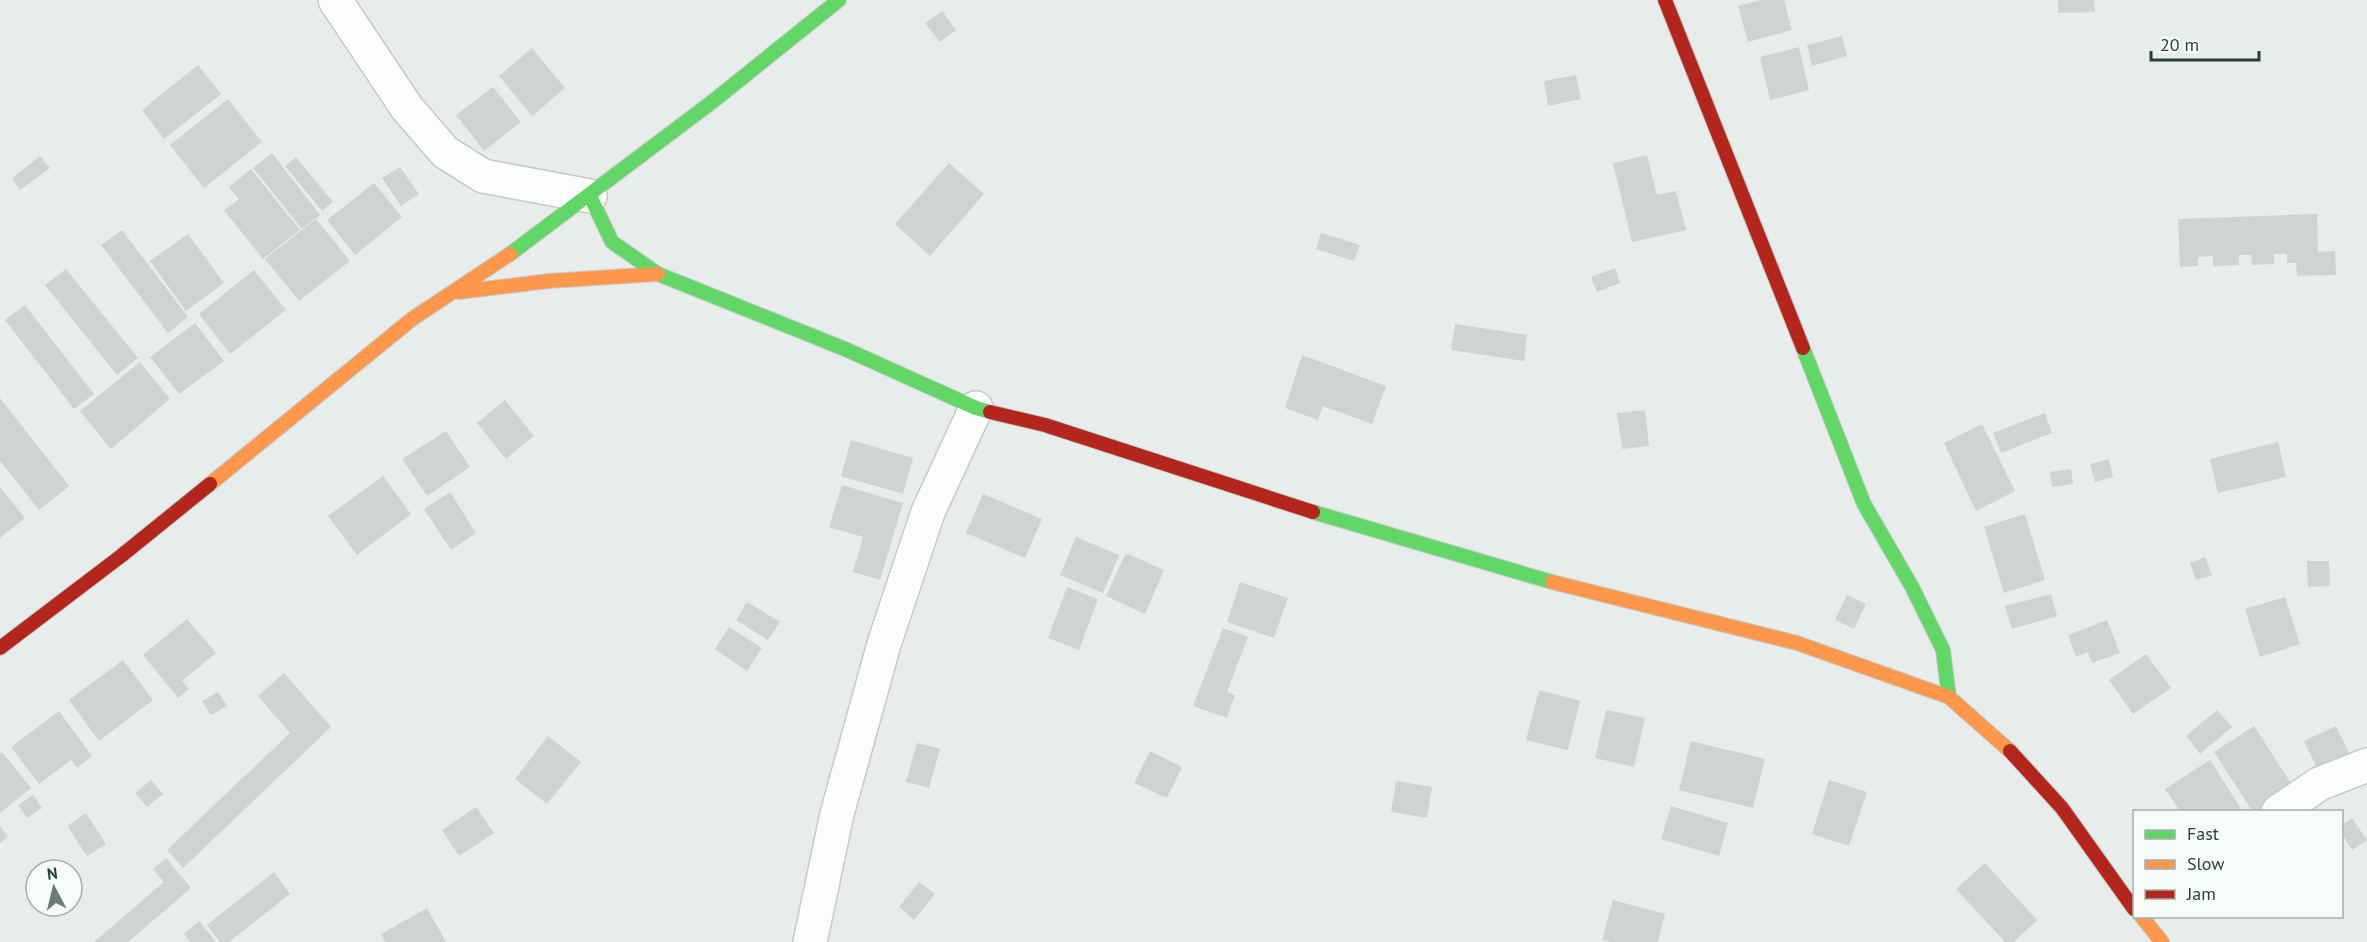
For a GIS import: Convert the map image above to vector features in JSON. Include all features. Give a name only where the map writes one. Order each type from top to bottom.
[{"type":"street","points":[[335,0],[407,108],[445,152],[483,176],[590,196]]},
{"type":"street","points":[[0,648],[122,556],[412,319],[456,292],[590,196],[770,59],[840,0]]},
{"type":"street","points":[[1665,0],[1864,504],[1912,588],[1943,650],[1949,697]]},
{"type":"street","points":[[590,196],[612,242],[658,274],[845,349],[976,408],[1045,425],[1237,489],[1396,538],[1566,586],[1797,643],[1949,697],[2009,750],[2062,808],[2133,908]]},
{"type":"street","points":[[456,292],[549,281],[658,274]]},
{"type":"street","points":[[810,942],[837,814],[884,644],[928,512],[976,408]]},
{"type":"street","points":[[2281,810],[2319,784],[2367,765]]},
{"type":"street","points":[[2143,918],[2162,942]]},
{"type":"building","points":[[1761,0],[1784,0],[1792,30],[1748,42],[1738,6]]},
{"type":"building","points":[[2058,0],[2094,0],[2095,12],[2058,13]]},
{"type":"building","points":[[942,11],[956,30],[940,42],[925,23]]},
{"type":"building","points":[[1842,36],[1847,56],[1812,66],[1807,45]]},
{"type":"building","points":[[1799,47],[1809,90],[1770,100],[1760,57]]},
{"type":"building","points":[[532,48],[565,88],[532,116],[499,76]]},
{"type":"building","points":[[198,65],[221,94],[164,139],[142,110]]},
{"type":"building","points":[[1576,75],[1581,99],[1548,106],[1544,81]]},
{"type":"building","points":[[493,87],[521,122],[484,151],[456,115]]},
{"type":"building","points":[[228,99],[262,142],[204,188],[170,145]]},
{"type":"building","points":[[272,153],[320,215],[302,229],[253,168]]},
{"type":"building","points":[[1647,155],[1657,195],[1676,191],[1686,230],[1632,242],[1613,163]]},
{"type":"building","points":[[40,156],[50,168],[20,190],[12,178]]},
{"type":"building","points":[[296,157],[333,202],[322,211],[285,166]]},
{"type":"building","points":[[949,163],[984,194],[930,256],[895,224]]},
{"type":"building","points":[[400,167],[419,194],[401,206],[382,178]]},
{"type":"building","points":[[251,169],[300,230],[263,259],[224,210],[239,199],[229,187]]},
{"type":"building","points":[[374,183],[402,217],[355,255],[327,220]]},
{"type":"building","points":[[2317,214],[2318,252],[2335,251],[2336,275],[2297,276],[2296,263],[2287,263],[2287,254],[2274,254],[2274,264],[2252,265],[2251,255],[2239,255],[2239,265],[2213,266],[2213,256],[2198,257],[2198,266],[2180,267],[2178,219]]},
{"type":"building","points":[[316,219],[350,261],[299,301],[265,259]]},
{"type":"building","points":[[122,230],[188,317],[168,333],[101,245]]},
{"type":"building","points":[[1321,233],[1360,245],[1354,261],[1316,249]]},
{"type":"building","points":[[188,234],[224,283],[186,311],[150,261]]},
{"type":"building","points":[[1615,268],[1620,283],[1597,292],[1591,277]]},
{"type":"building","points":[[66,269],[138,358],[117,375],[45,285]]},
{"type":"building","points":[[254,270],[286,310],[230,354],[199,314]]},
{"type":"building","points":[[25,305],[94,394],[74,409],[5,320]]},
{"type":"building","points":[[195,323],[224,361],[179,394],[150,357]]},
{"type":"building","points":[[1455,324],[1527,335],[1524,361],[1451,350]]},
{"type":"building","points":[[1302,355],[1386,386],[1372,424],[1323,406],[1318,420],[1285,408]]},
{"type":"building","points":[[140,362],[170,399],[111,449],[80,411]]},
{"type":"building","points":[[0,398],[69,486],[39,510],[0,461]]},
{"type":"building","points":[[505,400],[534,436],[506,459],[477,423]]},
{"type":"building","points":[[1645,410],[1649,446],[1622,449],[1617,413]]},
{"type":"building","points":[[2045,413],[2052,433],[2001,453],[1993,433]]},
{"type":"building","points":[[1982,424],[2015,491],[1976,511],[1944,443]]},
{"type":"building","points":[[446,431],[470,467],[427,496],[402,459]]},
{"type":"building","points":[[851,440],[913,458],[903,494],[841,476]]},
{"type":"building","points":[[2278,442],[2286,477],[2218,493],[2210,459]]},
{"type":"building","points":[[2109,459],[2113,477],[2095,482],[2090,464]]},
{"type":"building","points":[[2071,469],[2073,484],[2052,487],[2050,472]]},
{"type":"building","points":[[383,476],[411,514],[357,555],[328,516]]},
{"type":"building","points":[[842,485],[903,503],[880,580],[853,572],[863,537],[829,527]]},
{"type":"building","points":[[0,487],[25,518],[0,538]]},
{"type":"building","points":[[450,492],[476,533],[451,550],[424,509]]},
{"type":"building","points":[[983,494],[1042,519],[1025,558],[966,533]]},
{"type":"building","points":[[2025,514],[2045,580],[2004,593],[1984,527]]},
{"type":"building","points":[[1076,537],[1119,555],[1103,593],[1060,575]]},
{"type":"building","points":[[1126,553],[1164,570],[1145,614],[1106,596]]},
{"type":"building","points":[[2205,557],[2212,575],[2196,580],[2190,563]]},
{"type":"building","points":[[2307,561],[2329,561],[2330,586],[2308,587]]},
{"type":"building","points":[[1240,582],[1288,598],[1274,638],[1227,622]]},
{"type":"building","points":[[1067,587],[1098,599],[1079,650],[1048,638]]},
{"type":"building","points":[[2051,594],[2057,616],[2012,629],[2005,606]]},
{"type":"building","points":[[1847,595],[1866,604],[1854,629],[1835,620]]},
{"type":"building","points":[[2285,597],[2300,644],[2260,657],[2245,609]]},
{"type":"building","points":[[747,602],[780,622],[768,640],[736,620]]},
{"type":"building","points":[[187,619],[216,653],[182,681],[189,689],[178,698],[143,655]]},
{"type":"building","points":[[2107,620],[2120,653],[2092,663],[2088,652],[2076,657],[2068,635]]},
{"type":"building","points":[[729,627],[762,648],[747,671],[715,649]]},
{"type":"building","points":[[1223,628],[1248,637],[1227,692],[1235,695],[1227,718],[1193,706]]},
{"type":"building","points":[[2146,654],[2171,688],[2133,714],[2109,680]]},
{"type":"building","points":[[123,660],[153,700],[99,741],[69,700]]},
{"type":"building","points":[[284,673],[331,727],[183,868],[167,850],[290,733],[258,696]]},
{"type":"building","points":[[1539,690],[1580,701],[1568,750],[1526,740]]},
{"type":"building","points":[[218,692],[227,706],[211,715],[202,701]]},
{"type":"building","points":[[1606,710],[1645,718],[1634,767],[1595,758]]},
{"type":"building","points":[[2217,710],[2232,727],[2200,754],[2186,736]]},
{"type":"building","points":[[59,711],[92,756],[77,768],[71,760],[39,784],[11,747]]},
{"type":"building","points":[[2254,726],[2294,788],[2261,810],[2252,810],[2214,752]]},
{"type":"building","points":[[2336,726],[2350,755],[2318,770],[2304,741]]},
{"type":"building","points":[[548,736],[581,762],[547,804],[515,779]]},
{"type":"building","points":[[1691,741],[1765,759],[1753,808],[1679,790]]},
{"type":"building","points":[[917,743],[940,749],[929,788],[906,782]]},
{"type":"building","points":[[1150,751],[1182,767],[1167,798],[1134,783]]},
{"type":"building","points":[[2,752],[31,788],[0,813],[0,754]]},
{"type":"building","points":[[2210,760],[2242,810],[2180,810],[2165,789]]},
{"type":"building","points":[[151,780],[163,794],[147,807],[135,793]]},
{"type":"building","points":[[1829,780],[1867,792],[1849,846],[1812,834]]},
{"type":"building","points":[[1396,781],[1432,787],[1427,818],[1391,812]]},
{"type":"building","points":[[33,795],[42,808],[27,818],[18,805]]},
{"type":"building","points":[[1671,806],[1728,823],[1719,856],[1661,839]]},
{"type":"building","points":[[476,807],[494,833],[459,856],[442,830]]},
{"type":"building","points":[[86,813],[106,844],[87,856],[67,826]]},
{"type":"building","points":[[2352,818],[2367,840],[2352,850],[2343,836],[2343,824]]},
{"type":"building","points":[[0,826],[8,837],[0,843]]},
{"type":"building","points":[[166,858],[191,888],[128,942],[94,942],[164,882],[153,869]]},
{"type":"building","points":[[1985,863],[2037,920],[2014,942],[2005,942],[1956,889]]},
{"type":"building","points":[[274,872],[290,894],[229,942],[220,942],[207,925]]},
{"type":"building","points":[[919,882],[935,894],[914,920],[899,907]]},
{"type":"building","points":[[1613,900],[1665,914],[1658,942],[1602,940]]},
{"type":"building","points":[[427,908],[446,942],[385,942],[381,934]]},
{"type":"building","points":[[199,921],[216,942],[190,942],[184,934]]},
{"type":"traffic: fast","points":[[510,254],[712,102],[839,0]]},
{"type":"traffic: fast","points":[[590,196],[612,242],[658,274],[845,349],[976,408],[990,412]]},
{"type":"traffic: fast","points":[[1803,348],[1864,504],[1912,587],[1943,650],[1949,697]]},
{"type":"traffic: fast","points":[[1313,512],[1552,582]]},
{"type":"traffic: slow","points":[[210,484],[412,319],[510,254]]},
{"type":"traffic: slow","points":[[459,292],[549,281],[658,274]]},
{"type":"traffic: slow","points":[[1552,582],[1797,643],[1949,697],[2010,751]]},
{"type":"traffic: slow","points":[[2143,918],[2162,942]]},
{"type":"traffic: jam","points":[[1665,0],[1803,348]]},
{"type":"traffic: jam","points":[[990,412],[1045,425],[1313,512]]},
{"type":"traffic: jam","points":[[0,648],[121,556],[210,484]]},
{"type":"traffic: jam","points":[[2010,751],[2062,808],[2133,908]]}]
